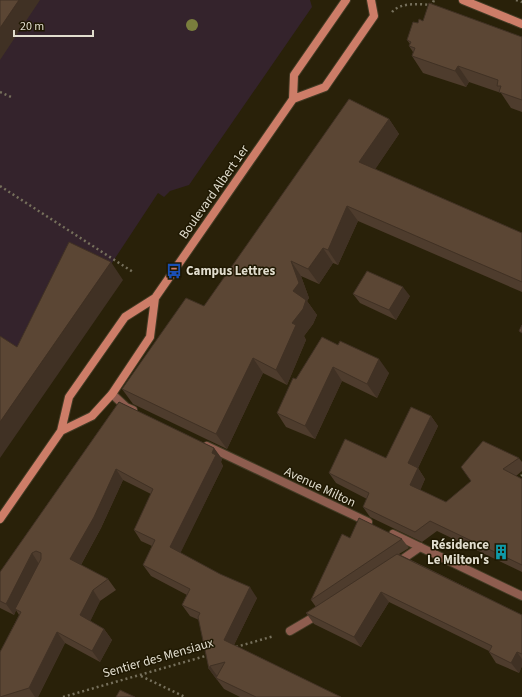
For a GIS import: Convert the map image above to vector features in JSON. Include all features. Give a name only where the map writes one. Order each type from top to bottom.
[{"type":"main road","points":[[346,0],[294,75],[293,99],[326,87],[374,16],[372,0]]},
{"type":"main road","points":[[463,0],[522,24]]},
{"type":"main road","name":"Boulevard Albert 1er","points":[[0,520],[61,431],[69,397],[125,317],[155,298],[293,99]]},
{"type":"main road","name":"Boulevard Albert 1er","points":[[61,431],[92,416],[112,394],[150,337],[155,298]]},
{"type":"street","points":[[112,394],[126,407],[141,414]]},
{"type":"street","name":"Avenue Milton","points":[[198,442],[522,596]]},
{"type":"street","points":[[389,569],[420,548]]},
{"type":"street","points":[[290,631],[325,611]]},
{"type":"path","points":[[516,0],[522,2]]},
{"type":"path","points":[[0,92],[11,97]]},
{"type":"path","points":[[0,186],[133,272]]},
{"type":"path","points":[[516,480],[522,476]]},
{"type":"path","name":"Sentier des Mensiaux","points":[[230,649],[290,631]]},
{"type":"path","name":"Sentier des Mensiaux","points":[[63,697],[140,676],[215,653]]},
{"type":"path","points":[[140,676],[185,697]]},
{"type":"shaded area","points":[[0,0],[310,0],[312,7],[189,185],[170,191],[164,197],[158,193],[106,272],[36,352],[0,346]]},
{"type":"building","points":[[0,0],[19,0],[0,28]]},
{"type":"building","points":[[429,3],[522,37],[522,100],[499,92],[501,86],[497,86],[498,80],[458,66],[455,71],[412,56],[415,48],[409,46],[411,42],[407,40],[413,22],[418,23],[419,19],[423,21]]},
{"type":"building","points":[[349,99],[389,119],[359,162],[522,233],[522,282],[347,206],[328,250],[323,248],[308,269],[291,261],[299,283],[293,291],[306,300],[303,309],[292,323],[296,325],[276,370],[253,358],[216,434],[122,389],[186,298],[204,306]]},
{"type":"building","points":[[69,242],[111,262],[0,422],[0,336],[17,347]]},
{"type":"building","points":[[367,271],[403,287],[389,310],[353,294]]},
{"type":"building","points":[[522,325],[522,333],[519,331]]},
{"type":"building","points":[[322,337],[338,345],[340,341],[379,359],[367,384],[333,367],[305,426],[277,413],[293,378],[296,379]]},
{"type":"building","points":[[119,402],[214,448],[212,453],[216,455],[170,547],[220,574],[250,587],[224,640],[341,697],[256,697],[216,678],[225,662],[210,666],[209,669],[198,617],[200,613],[182,605],[190,589],[143,565],[155,540],[134,530],[153,489],[116,469],[94,517],[70,559],[108,579],[93,590],[80,615],[104,629],[92,651],[57,632],[29,688],[0,697],[0,652],[21,612],[15,609],[41,559],[41,553],[36,551],[32,553],[6,604],[0,601],[0,572]]},
{"type":"building","points":[[411,407],[431,416],[408,463],[418,468],[410,485],[446,502],[471,481],[461,467],[483,441],[519,458],[503,469],[522,479],[522,565],[430,521],[415,532],[363,507],[369,493],[329,473],[345,439],[386,458]]},
{"type":"building","points":[[359,518],[402,539],[311,600],[342,534],[350,538]]},
{"type":"building","points":[[397,554],[522,615],[522,654],[517,652],[511,663],[489,652],[492,646],[381,592],[354,637],[306,613]]},
{"type":"building","points":[[120,690],[135,697],[116,697]]},
{"type":"place","name":"Campus Lettres","points":[[174,271]]},
{"type":"place","name":"Résidence Le Milton's","points":[[501,552]]}]
